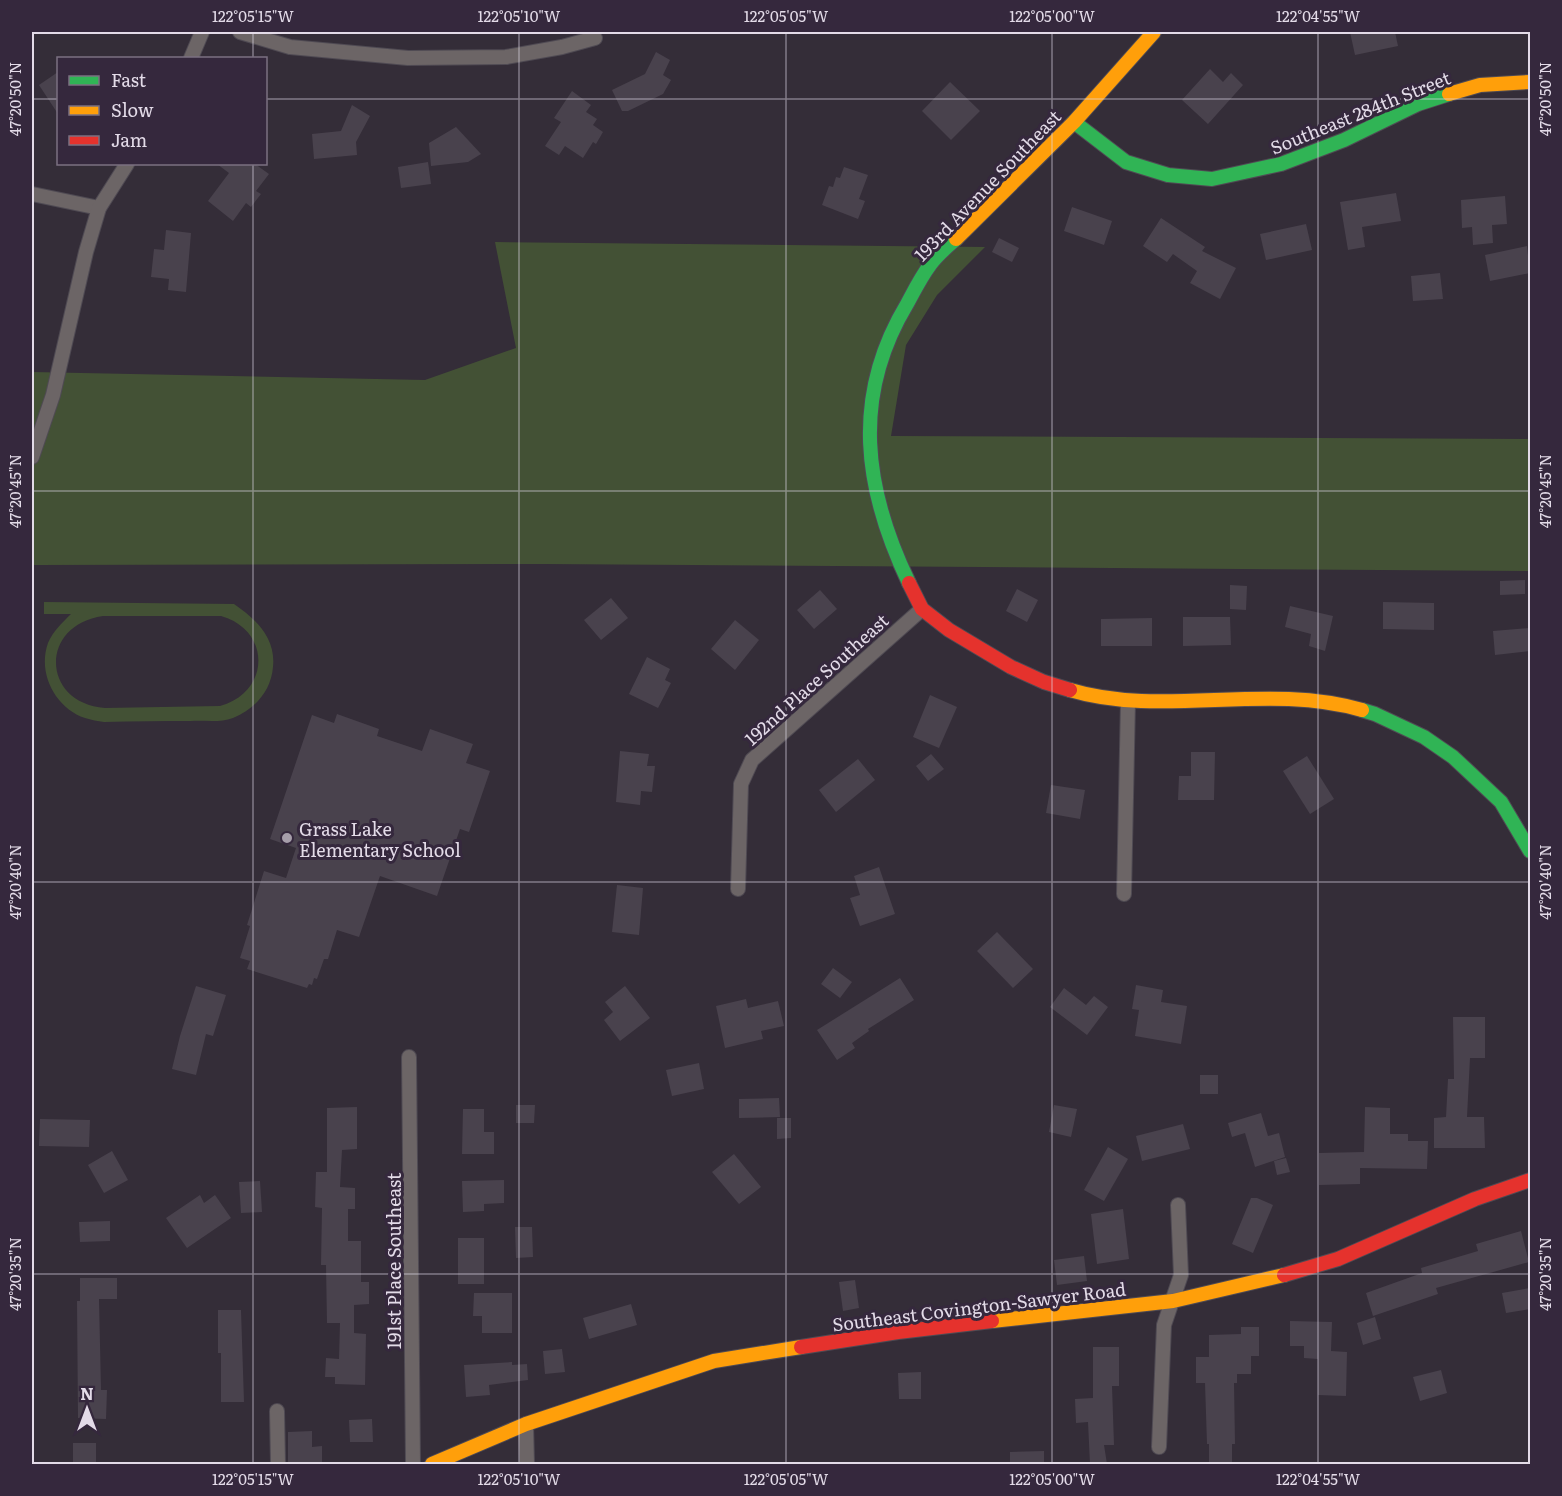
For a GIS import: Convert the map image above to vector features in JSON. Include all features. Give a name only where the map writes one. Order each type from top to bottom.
[{"type":"street","points":[[191,57],[202,32]]},
{"type":"street","points":[[240,32],[290,47],[408,58],[506,57],[595,38]]},
{"type":"street","name":"193rd Avenue Southeast","points":[[1154,32],[1074,122],[931,263],[892,327],[874,386],[869,417],[874,485],[892,547],[922,609],[974,646],[1044,682],[1080,693],[1128,701],[1291,698],[1341,704],[1375,714],[1424,737],[1453,757],[1501,802],[1530,851]]},
{"type":"street","name":"Southeast 284th Street","points":[[1074,122],[1126,162],[1168,175],[1212,178],[1281,164],[1344,140],[1418,104],[1480,85],[1530,81]]},
{"type":"street","points":[[32,457],[52,395],[86,252],[99,208],[126,165]]},
{"type":"street","points":[[32,194],[99,208]]},
{"type":"street","name":"192nd Place Southeast","points":[[738,889],[741,784],[752,760],[922,609]]},
{"type":"street","points":[[1124,894],[1128,701]]},
{"type":"street","name":"191st Place Southeast","points":[[409,1057],[413,1464]]},
{"type":"street","name":"Southeast Covington-Sawyer Road","points":[[432,1464],[525,1424],[714,1361],[897,1332],[1173,1300],[1235,1288],[1338,1259],[1475,1199],[1530,1180]]},
{"type":"street","points":[[1160,1447],[1164,1325],[1181,1275],[1178,1206]]},
{"type":"street","points":[[277,1411],[278,1464]]},
{"type":"street","points":[[525,1424],[527,1464]]},
{"type":"green space","points":[[495,242],[985,247],[937,295],[906,345],[891,436],[1530,439],[1530,571],[544,564],[32,565],[32,372],[425,380],[516,348]]},
{"type":"green space","points":[[44,602],[234,604],[257,623],[268,638],[273,657],[272,676],[265,691],[255,704],[228,720],[104,722],[87,719],[65,706],[58,698],[51,688],[45,666],[45,655],[50,639],[71,614],[44,614]],"holes":[[[103,616],[221,616],[237,623],[249,634],[256,647],[258,661],[256,675],[249,688],[237,699],[220,706],[105,708],[84,703],[69,693],[59,679],[56,664],[59,648],[67,633],[82,622]]]},
{"type":"building","points":[[1350,32],[1395,32],[1398,46],[1355,55]]},
{"type":"building","points":[[656,52],[670,60],[663,75],[671,80],[663,94],[628,111],[622,111],[612,90],[645,74]]},
{"type":"building","points":[[1210,69],[1223,82],[1231,73],[1243,85],[1208,124],[1182,100]]},
{"type":"building","points":[[57,73],[57,112],[39,85]]},
{"type":"building","points":[[950,82],[980,111],[951,140],[922,111]]},
{"type":"building","points":[[572,91],[591,105],[586,112],[597,119],[593,125],[603,132],[596,144],[593,142],[583,158],[565,146],[559,155],[545,146],[561,122],[554,118]]},
{"type":"building","points":[[352,105],[370,116],[356,142],[357,155],[314,159],[312,134],[341,131]]},
{"type":"building","points":[[456,127],[481,154],[468,162],[431,166],[429,143]]},
{"type":"building","points":[[428,162],[431,184],[401,188],[398,167]]},
{"type":"building","points":[[218,165],[256,165],[269,174],[256,191],[261,194],[251,207],[246,203],[233,221],[208,201],[229,173]]},
{"type":"building","points":[[844,167],[868,175],[859,199],[865,201],[858,219],[822,205],[829,186],[833,187],[836,177],[840,178]]},
{"type":"building","points":[[1396,193],[1401,221],[1362,227],[1365,247],[1348,250],[1340,202]]},
{"type":"building","points":[[1505,196],[1507,224],[1492,225],[1493,243],[1473,245],[1472,227],[1462,228],[1461,200]]},
{"type":"building","points":[[1072,207],[1112,221],[1104,245],[1064,231]]},
{"type":"building","points":[[1161,218],[1205,247],[1202,251],[1236,268],[1220,299],[1190,283],[1197,271],[1173,254],[1167,262],[1143,246]]},
{"type":"building","points":[[1306,224],[1312,250],[1266,260],[1260,234]]},
{"type":"building","points":[[166,230],[191,233],[186,292],[168,290],[169,279],[151,277],[154,249],[164,250]]},
{"type":"building","points":[[999,238],[1019,248],[1012,262],[992,252]]},
{"type":"building","points":[[1527,246],[1530,273],[1490,281],[1485,255]]},
{"type":"building","points":[[1440,273],[1443,299],[1413,301],[1411,276]]},
{"type":"building","points":[[1525,580],[1525,594],[1500,595],[1500,581]]},
{"type":"building","points":[[1230,585],[1247,586],[1246,610],[1230,609]]},
{"type":"building","points":[[1017,589],[1038,600],[1027,622],[1006,611]]},
{"type":"building","points":[[820,590],[837,609],[814,629],[797,610]]},
{"type":"building","points":[[611,598],[628,618],[601,640],[584,620]]},
{"type":"building","points":[[1383,602],[1434,603],[1434,630],[1383,629]]},
{"type":"building","points":[[1290,606],[1333,616],[1325,651],[1309,646],[1311,634],[1285,627]]},
{"type":"building","points":[[1183,617],[1230,617],[1231,645],[1183,646]]},
{"type":"building","points":[[1152,618],[1152,646],[1101,646],[1101,619]]},
{"type":"building","points":[[735,620],[759,640],[735,670],[711,649]]},
{"type":"building","points":[[1530,628],[1530,651],[1495,655],[1493,631]]},
{"type":"building","points":[[647,657],[670,669],[665,680],[671,683],[658,708],[629,694]]},
{"type":"building","points":[[930,695],[957,707],[939,748],[913,737]]},
{"type":"building","points":[[337,714],[379,729],[377,736],[422,751],[430,729],[473,744],[466,763],[490,771],[469,832],[460,829],[437,896],[380,876],[359,937],[337,930],[328,959],[324,959],[317,979],[314,978],[312,985],[309,984],[307,988],[247,969],[250,961],[240,958],[250,926],[247,925],[264,871],[286,878],[296,848],[270,839],[312,715],[334,723]]},
{"type":"building","points":[[620,751],[649,754],[647,766],[655,766],[652,792],[641,791],[640,805],[616,802]]},
{"type":"building","points":[[1191,752],[1215,752],[1214,800],[1178,800],[1179,776],[1191,776]]},
{"type":"building","points":[[931,754],[944,769],[928,781],[916,766]]},
{"type":"building","points":[[1307,756],[1334,799],[1310,814],[1283,771]]},
{"type":"building","points":[[858,759],[875,780],[836,812],[819,790]]},
{"type":"building","points":[[1051,785],[1085,790],[1080,819],[1046,813]]},
{"type":"building","points":[[879,867],[895,914],[860,926],[850,898],[860,895],[854,876]]},
{"type":"building","points":[[617,885],[643,888],[639,935],[612,932]]},
{"type":"building","points":[[997,932],[1033,969],[1013,988],[977,951]]},
{"type":"building","points":[[833,968],[852,982],[840,998],[821,984]]},
{"type":"building","points":[[900,978],[914,1000],[868,1029],[869,1031],[852,1043],[855,1048],[837,1060],[817,1030]]},
{"type":"building","points":[[1136,985],[1163,990],[1161,1002],[1187,1006],[1181,1044],[1135,1036],[1139,1010],[1132,1009]]},
{"type":"building","points":[[196,986],[226,995],[213,1036],[206,1034],[196,1075],[172,1069]]},
{"type":"building","points":[[625,986],[650,1018],[620,1041],[604,1020],[613,1012],[605,1002]]},
{"type":"building","points":[[1064,988],[1086,1005],[1094,996],[1108,1007],[1087,1035],[1050,1007]]},
{"type":"building","points":[[746,999],[748,1008],[778,1001],[784,1026],[761,1031],[763,1039],[725,1048],[716,1006]]},
{"type":"building","points":[[1453,1017],[1485,1017],[1485,1058],[1470,1058],[1467,1117],[1484,1117],[1485,1148],[1434,1148],[1434,1118],[1446,1117],[1448,1079],[1454,1079]]},
{"type":"building","points":[[699,1063],[704,1089],[672,1096],[666,1070]]},
{"type":"building","points":[[1200,1075],[1218,1075],[1218,1094],[1200,1094]]},
{"type":"building","points":[[779,1098],[780,1117],[739,1118],[739,1099]]},
{"type":"building","points":[[516,1105],[535,1105],[534,1123],[516,1123]]},
{"type":"building","points":[[1054,1105],[1077,1109],[1071,1137],[1049,1132]]},
{"type":"building","points":[[357,1107],[357,1149],[342,1150],[340,1187],[355,1188],[355,1209],[348,1209],[348,1241],[361,1241],[361,1282],[369,1282],[369,1304],[354,1305],[354,1333],[366,1334],[365,1385],[335,1384],[335,1377],[325,1377],[326,1358],[339,1359],[340,1323],[327,1323],[326,1265],[321,1265],[322,1208],[315,1207],[316,1172],[327,1172],[327,1108]]},
{"type":"building","points":[[1365,1107],[1390,1108],[1390,1134],[1408,1134],[1408,1141],[1428,1141],[1427,1169],[1360,1168],[1360,1184],[1319,1185],[1319,1153],[1364,1152]]},
{"type":"building","points":[[463,1109],[484,1109],[484,1132],[494,1132],[494,1154],[462,1154]]},
{"type":"building","points":[[1261,1113],[1268,1136],[1279,1133],[1285,1157],[1255,1167],[1245,1133],[1232,1137],[1228,1123]]},
{"type":"building","points":[[777,1118],[791,1118],[791,1138],[777,1139]]},
{"type":"building","points":[[40,1119],[90,1120],[89,1147],[39,1146]]},
{"type":"building","points":[[1183,1124],[1190,1149],[1142,1161],[1136,1136]]},
{"type":"building","points":[[1108,1147],[1128,1159],[1104,1201],[1084,1190]]},
{"type":"building","points":[[112,1151],[128,1180],[104,1193],[88,1165]]},
{"type":"building","points":[[734,1154],[761,1187],[739,1204],[712,1172]]},
{"type":"building","points":[[1286,1158],[1290,1172],[1277,1175],[1274,1161]]},
{"type":"building","points":[[504,1180],[504,1203],[484,1204],[484,1211],[463,1212],[462,1181]]},
{"type":"building","points":[[260,1181],[262,1212],[241,1213],[239,1182]]},
{"type":"building","points":[[200,1195],[204,1203],[215,1195],[231,1218],[187,1248],[166,1218]]},
{"type":"building","points":[[1251,1198],[1257,1198],[1273,1205],[1253,1253],[1232,1244]]},
{"type":"building","points":[[1123,1209],[1129,1259],[1097,1264],[1091,1214]]},
{"type":"building","points":[[110,1221],[110,1241],[80,1242],[79,1222]]},
{"type":"building","points":[[515,1227],[532,1227],[533,1257],[516,1258]]},
{"type":"building","points":[[1521,1231],[1529,1262],[1436,1288],[1438,1294],[1373,1316],[1366,1293],[1422,1273],[1421,1268],[1478,1251],[1476,1244]]},
{"type":"building","points":[[458,1238],[484,1238],[484,1284],[458,1284]]},
{"type":"building","points":[[1084,1256],[1087,1281],[1057,1285],[1054,1260]]},
{"type":"building","points":[[80,1278],[117,1278],[117,1299],[99,1299],[101,1390],[107,1390],[106,1419],[78,1418],[77,1301],[80,1301]]},
{"type":"building","points":[[855,1280],[859,1308],[843,1311],[839,1282]]},
{"type":"building","points":[[1530,1288],[1530,1309],[1506,1313],[1502,1293]]},
{"type":"building","points":[[474,1293],[512,1293],[512,1333],[482,1333],[482,1316],[473,1316]]},
{"type":"building","points":[[631,1304],[637,1325],[589,1339],[583,1318]]},
{"type":"building","points":[[218,1310],[241,1310],[244,1402],[221,1402]]},
{"type":"building","points":[[1375,1317],[1381,1339],[1363,1345],[1357,1323]]},
{"type":"building","points":[[1290,1321],[1332,1322],[1331,1351],[1347,1352],[1346,1396],[1318,1395],[1318,1359],[1304,1358],[1304,1346],[1290,1346]]},
{"type":"building","points":[[1241,1327],[1259,1327],[1259,1356],[1251,1356],[1251,1374],[1237,1374],[1237,1383],[1234,1383],[1235,1444],[1232,1444],[1232,1464],[1209,1464],[1205,1383],[1196,1383],[1196,1357],[1209,1357],[1209,1335],[1241,1334]]},
{"type":"building","points":[[1093,1347],[1119,1347],[1119,1386],[1112,1386],[1114,1445],[1104,1445],[1107,1464],[1090,1464],[1088,1422],[1076,1423],[1075,1399],[1093,1398]]},
{"type":"building","points":[[562,1349],[565,1372],[545,1374],[543,1351]]},
{"type":"building","points":[[512,1362],[512,1365],[527,1364],[528,1380],[489,1385],[490,1395],[466,1397],[464,1365]]},
{"type":"building","points":[[1441,1370],[1447,1393],[1420,1401],[1413,1377]]},
{"type":"building","points":[[921,1372],[921,1399],[899,1399],[898,1373]]},
{"type":"building","points":[[372,1419],[373,1442],[350,1442],[349,1420]]},
{"type":"building","points":[[312,1431],[312,1447],[322,1446],[322,1464],[288,1464],[288,1432]]},
{"type":"building","points":[[73,1443],[96,1443],[96,1464],[73,1464]]},
{"type":"building","points":[[1044,1451],[1044,1464],[1010,1464],[1010,1452]]},
{"type":"traffic: fast","points":[[1074,122],[1126,162],[1168,175],[1212,179],[1281,164],[1344,140],[1418,104],[1449,94]]},
{"type":"traffic: fast","points":[[909,583],[882,513],[874,478],[870,443],[871,408],[877,374],[889,339],[915,289],[933,261],[956,239]]},
{"type":"traffic: fast","points":[[1362,710],[1424,737],[1453,757],[1501,802],[1530,851]]},
{"type":"traffic: slow","points":[[956,239],[1074,122],[1154,32]]},
{"type":"traffic: slow","points":[[1449,94],[1480,85],[1530,82]]},
{"type":"traffic: slow","points":[[1070,690],[1105,698],[1141,701],[1289,699],[1326,702],[1362,710]]},
{"type":"traffic: slow","points":[[992,1321],[1173,1301],[1284,1275]]},
{"type":"traffic: slow","points":[[432,1464],[526,1424],[714,1361],[801,1347]]},
{"type":"traffic: jam","points":[[909,583],[922,609],[949,630],[1011,667],[1044,682],[1070,690]]},
{"type":"traffic: jam","points":[[1284,1275],[1338,1259],[1475,1199],[1530,1180]]},
{"type":"traffic: jam","points":[[801,1347],[992,1321]]},
{"type":"place","name":"Grass Lake Elementary School","points":[[287,838]]}]
